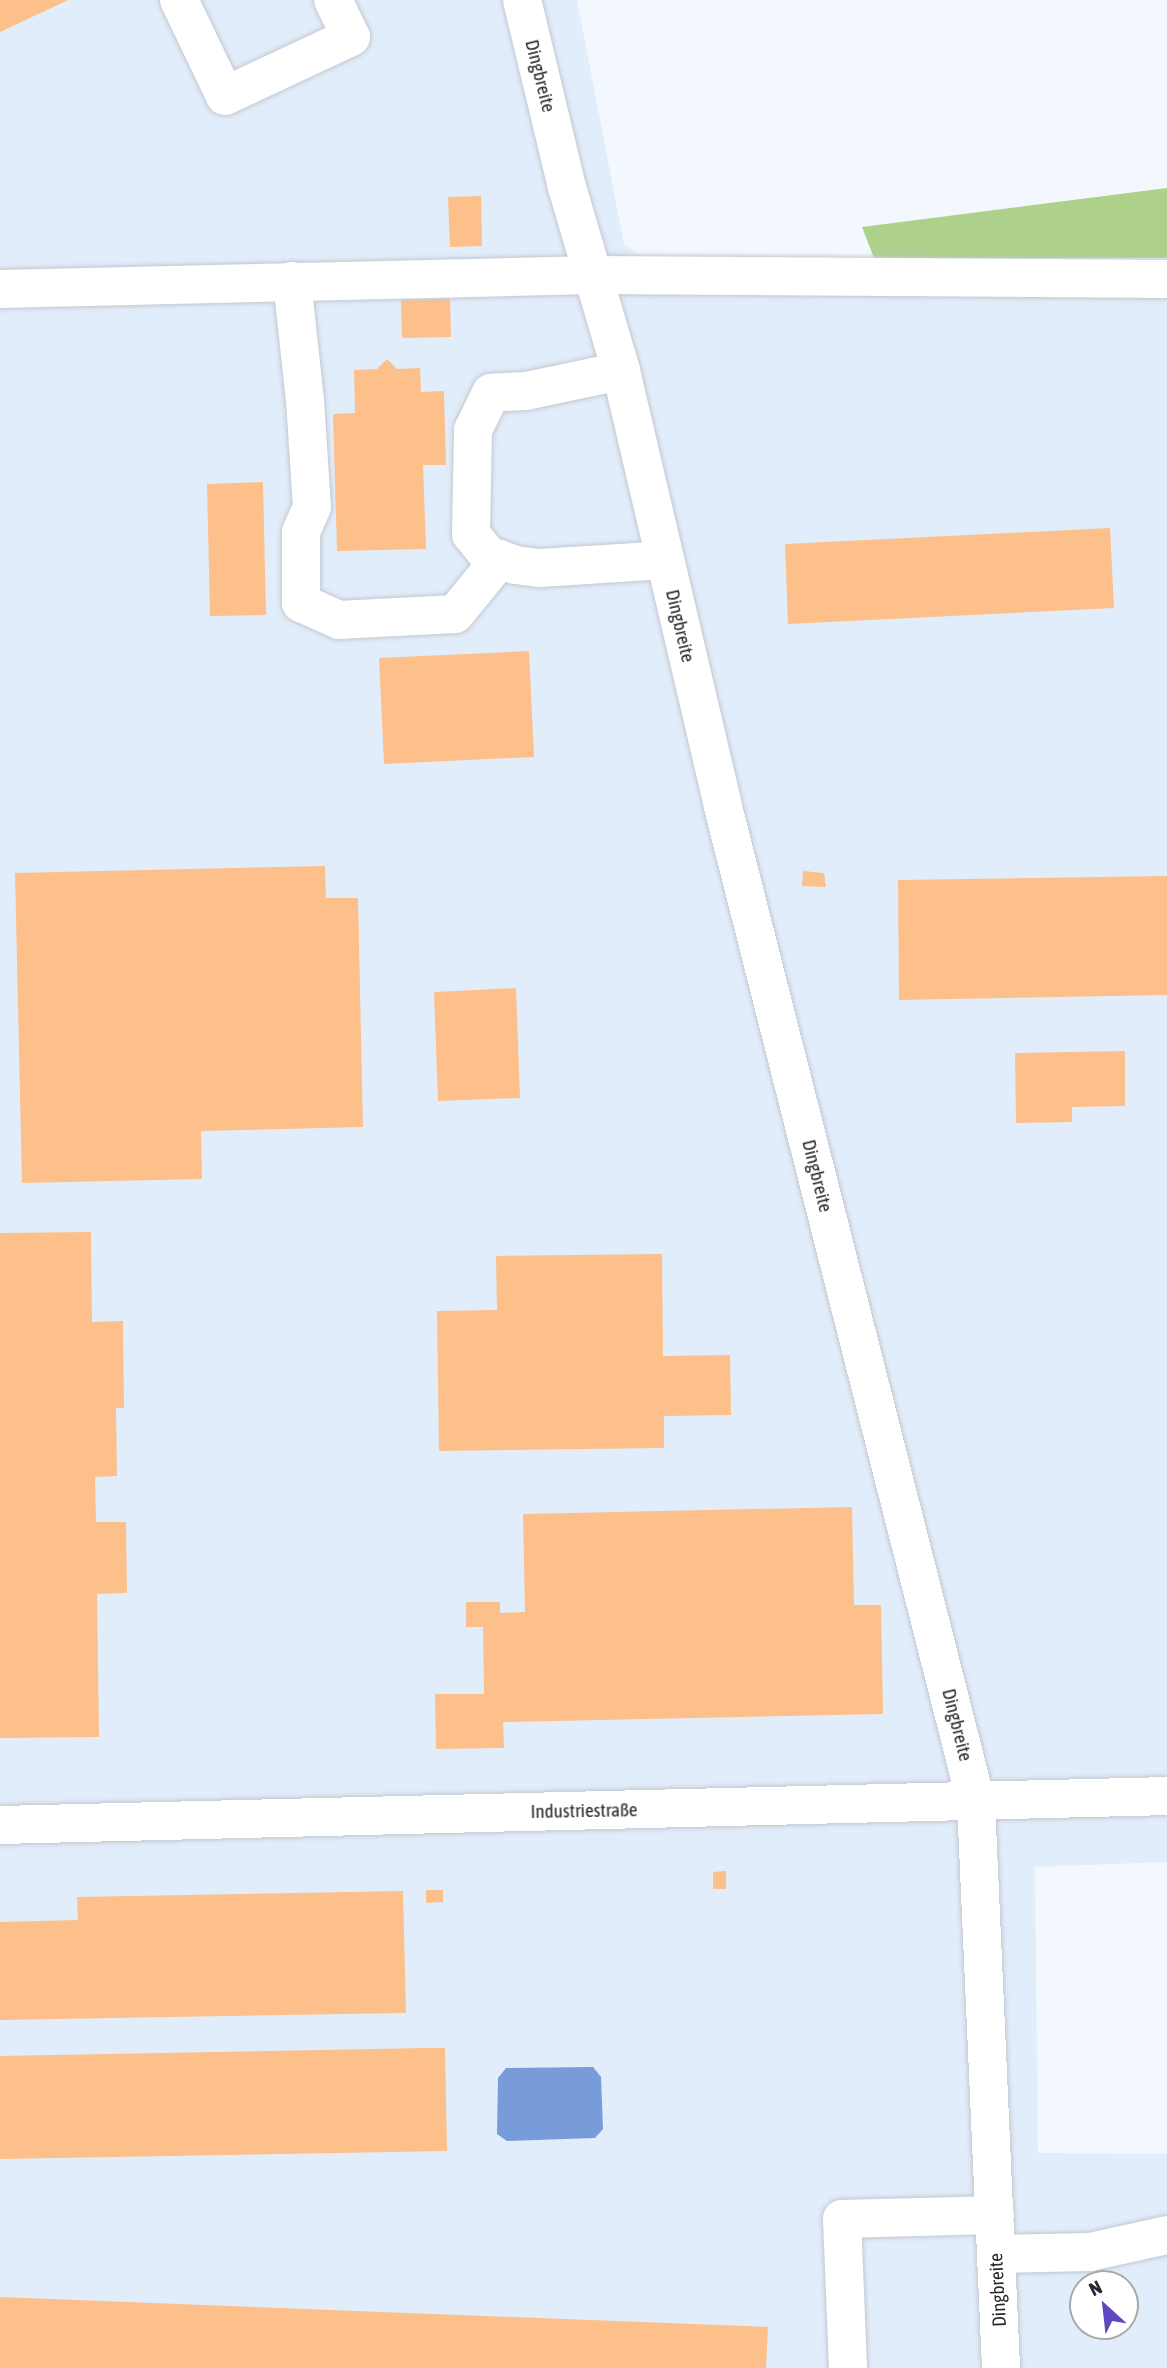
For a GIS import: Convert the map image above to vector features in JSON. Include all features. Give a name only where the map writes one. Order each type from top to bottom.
[{"type":"street","points":[[179,0],[225,96],[351,37],[333,0]]},
{"type":"street","name":"Dingbreite","points":[[522,0],[567,187],[621,371],[722,803],[976,1802],[1002,2368]]},
{"type":"street","points":[[0,289],[593,275],[1167,279]]},
{"type":"street","points":[[292,281],[312,507],[301,532],[301,603],[339,620],[455,614],[500,559]]},
{"type":"street","points":[[621,371],[526,391],[491,393],[474,430],[471,534],[488,555],[539,568],[665,560]]},
{"type":"street","name":"Industriestraße","points":[[0,1825],[1167,1796]]},
{"type":"street","points":[[848,2368],[842,2218],[995,2215]]},
{"type":"street","points":[[996,2254],[1090,2252],[1167,2235]]},
{"type":"shaded area","points":[[0,0],[577,0],[624,244],[640,256],[643,274],[1167,278],[1167,1862],[1035,1867],[1038,2153],[1167,2154],[1167,2368],[0,2368]]},
{"type":"green space","points":[[1167,188],[1167,258],[874,258],[862,227]]},
{"type":"water","points":[[593,2067],[601,2077],[603,2129],[595,2138],[507,2141],[497,2134],[498,2078],[506,2068]]},
{"type":"building","points":[[0,0],[68,0],[0,32]]},
{"type":"building","points":[[481,196],[482,246],[450,247],[448,197]]},
{"type":"building","points":[[450,299],[451,337],[402,338],[401,300]]},
{"type":"building","points":[[387,359],[397,369],[420,368],[421,392],[444,391],[446,465],[423,465],[426,549],[337,551],[333,414],[355,413],[354,370],[377,369]]},
{"type":"building","points":[[263,482],[266,615],[210,616],[207,484]]},
{"type":"building","points":[[1110,528],[1114,608],[788,624],[785,544]]},
{"type":"building","points":[[529,651],[534,757],[384,764],[379,658]]},
{"type":"building","points":[[325,866],[326,898],[358,898],[363,1127],[201,1131],[202,1179],[22,1183],[15,873]]},
{"type":"building","points":[[803,871],[824,873],[826,887],[802,886]]},
{"type":"building","points":[[1167,876],[1167,995],[899,1000],[898,880]]},
{"type":"building","points":[[516,988],[520,1098],[438,1101],[434,992]]},
{"type":"building","points":[[1125,1051],[1125,1106],[1072,1107],[1072,1122],[1016,1123],[1015,1053]]},
{"type":"building","points":[[91,1232],[92,1322],[123,1321],[124,1408],[116,1408],[117,1476],[95,1477],[96,1522],[126,1522],[127,1593],[97,1594],[99,1737],[0,1738],[0,1233]]},
{"type":"building","points":[[662,1254],[663,1356],[730,1355],[731,1415],[664,1416],[664,1448],[439,1451],[437,1311],[497,1310],[496,1256]]},
{"type":"building","points":[[852,1507],[854,1605],[881,1605],[883,1714],[503,1722],[504,1748],[436,1749],[435,1694],[484,1694],[483,1627],[466,1627],[466,1602],[500,1602],[500,1613],[525,1612],[523,1514]]},
{"type":"building","points":[[726,1871],[726,1889],[713,1889],[713,1872]]},
{"type":"building","points":[[426,1890],[443,1890],[443,1902],[426,1903]]},
{"type":"building","points":[[403,1891],[406,2013],[0,2020],[0,1922],[78,1920],[77,1897]]},
{"type":"building","points":[[445,2048],[447,2151],[0,2159],[0,2056]]},
{"type":"building","points":[[0,2297],[768,2327],[766,2368],[0,2368]]}]
